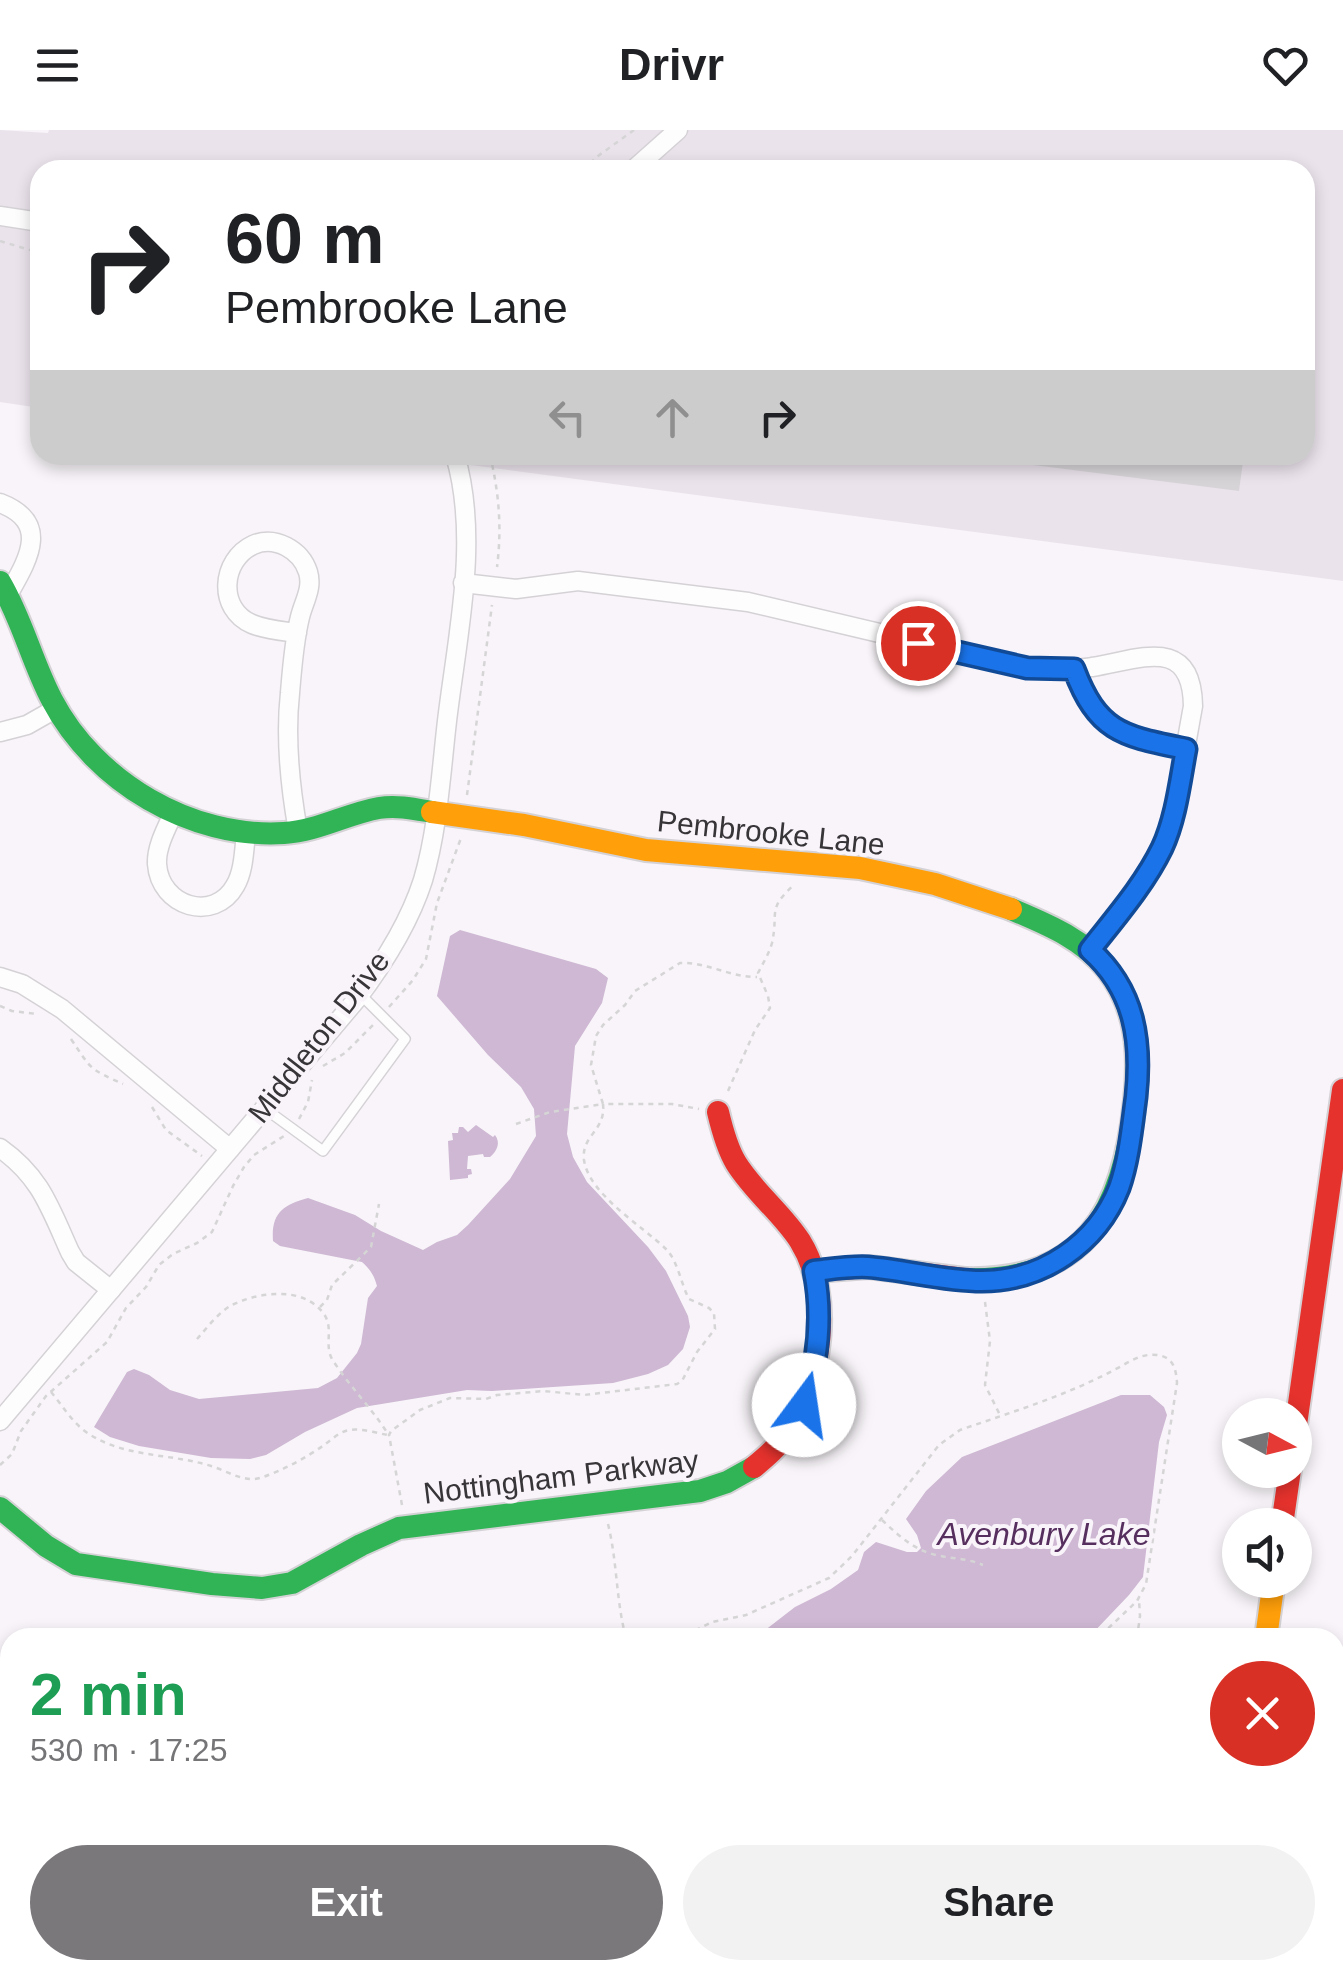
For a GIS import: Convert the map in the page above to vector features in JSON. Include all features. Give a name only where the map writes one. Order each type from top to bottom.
[{"type":"main road","points":[[4,589],[18,612],[44,683],[76,735],[125,784],[148,799],[222,829],[246,833]]},
{"type":"main road","name":"Pembrooke Lane","points":[[246,833],[298,831],[386,807],[436,812],[528,825],[657,852],[811,863],[894,875],[974,896],[1078,940],[1118,985],[1131,1011],[1138,1040],[1135,1104],[1124,1172],[1101,1221],[1074,1249],[1018,1277],[953,1279],[871,1267],[814,1271]]},
{"type":"main road","points":[[1300,1398],[1343,1090]]},
{"type":"main road","name":"Nottingham Parkway","points":[[0,1508],[76,1564],[246,1588],[292,1583],[407,1526],[716,1488],[750,1469],[776,1447],[796,1422],[814,1367],[819,1308],[814,1271],[793,1230],[736,1162],[718,1112]]},
{"type":"main road","points":[[1267,1628],[1272,1598]]},
{"type":"street","points":[[644,160],[678,130]]},
{"type":"street","points":[[0,216],[30,220]]},
{"type":"street","name":"Middleton Drive","points":[[0,1421],[360,994],[388,955],[413,906],[430,853],[463,583],[465,504],[457,465]]},
{"type":"street","points":[[0,503],[16,510],[26,522],[32,540],[27,560],[4,589]]},
{"type":"street","points":[[297,633],[251,624],[230,602],[226,579],[229,569],[245,550],[256,544],[268,541],[288,547],[308,570],[310,588],[297,633],[288,717],[298,831]]},
{"type":"street","points":[[463,583],[516,589],[578,581],[748,602],[1014,666],[1074,669],[1157,655],[1176,662],[1189,675],[1194,706],[1163,846],[1133,894],[1090,950]]},
{"type":"street","points":[[1074,669],[1089,704],[1111,726],[1126,735],[1186,749]]},
{"type":"street","points":[[0,732],[28,725],[57,708]]},
{"type":"street","points":[[174,812],[157,864],[166,889],[186,904],[212,904],[231,893],[238,883],[246,833]]},
{"type":"street","points":[[0,977],[22,984],[62,1008],[230,1149]]},
{"type":"street","points":[[4,1157],[39,1186],[76,1262],[111,1290]]},
{"type":"lane","points":[[264,1108],[323,1150],[405,1039],[360,994]]},
{"type":"path","points":[[594,160],[634,130]]},
{"type":"path","points":[[0,241],[30,250]]},
{"type":"path","points":[[0,1465],[12,1454],[21,1431],[51,1392],[107,1342],[126,1308],[146,1287],[159,1265],[212,1232],[244,1167],[254,1155],[280,1139],[305,1109],[315,1073],[354,1046],[413,980],[426,959],[437,904],[465,816],[501,526],[492,465]]},
{"type":"path","points":[[516,1124],[550,1112],[603,1104],[672,1104],[718,1112],[755,1030],[770,1008],[758,974],[773,938],[773,913],[811,863]]},
{"type":"path","points":[[389,1435],[420,1410],[450,1398],[486,1399],[544,1391],[584,1395],[682,1381],[715,1329],[714,1314],[689,1299],[671,1254],[599,1188],[585,1163],[585,1145],[604,1117],[591,1065],[596,1036],[635,991],[680,964],[705,965],[728,974],[758,977]]},
{"type":"path","points":[[0,1006],[12,1012],[48,1017]]},
{"type":"path","points":[[68,1036],[95,1072],[134,1088]]},
{"type":"path","points":[[150,1103],[166,1130],[216,1165]]},
{"type":"path","points":[[318,1308],[332,1285],[371,1247],[379,1204]]},
{"type":"path","points":[[985,1281],[990,1341],[986,1384],[1001,1416]]},
{"type":"path","points":[[196,1339],[226,1309],[260,1295],[284,1294],[318,1308],[330,1327],[329,1352],[334,1361],[389,1435],[407,1526]]},
{"type":"path","points":[[700,1628],[746,1615],[838,1570],[939,1445],[960,1430],[1074,1390],[1137,1357],[1154,1354],[1173,1363],[1177,1383],[1146,1584],[1138,1598],[1108,1628]]},
{"type":"path","points":[[51,1392],[75,1422],[112,1444],[138,1453],[212,1466],[246,1478],[270,1474],[350,1430],[389,1435]]},
{"type":"path","points":[[602,1503],[612,1540],[623,1628]]},
{"type":"path","points":[[880,1518],[916,1547],[938,1556],[984,1565]]},
{"type":"path","points":[[1138,1598],[1138,1628]]},
{"type":"shaded area","points":[[0,130],[1343,130],[1343,581],[471,465],[1315,465],[1315,160],[30,160],[30,406],[0,402]]},
{"type":"water","points":[[460,930],[596,969],[608,978],[602,1003],[575,1046],[567,1134],[573,1157],[587,1182],[666,1271],[688,1316],[690,1327],[683,1349],[668,1365],[613,1383],[467,1390],[357,1408],[266,1455],[250,1459],[211,1458],[139,1446],[94,1427],[127,1372],[134,1369],[170,1390],[199,1399],[318,1388],[337,1378],[361,1344],[368,1298],[376,1282],[362,1262],[280,1246],[273,1241],[274,1223],[285,1207],[308,1198],[355,1215],[423,1250],[457,1235],[510,1179],[536,1136],[534,1109],[521,1087],[437,996],[450,936]]},
{"type":"water","points":[[476,1125],[495,1135],[496,1150],[490,1157],[468,1156],[467,1169],[472,1174],[450,1180],[448,1141],[453,1140],[452,1133],[458,1133],[459,1127],[468,1132]]},
{"type":"water","name":"Avenbury Lake","points":[[1121,1395],[1150,1395],[1164,1407],[1167,1415],[1159,1442],[1143,1577],[1098,1628],[768,1628],[858,1570],[864,1552],[876,1542],[917,1552],[921,1548],[917,1535],[906,1519],[926,1491],[962,1457]]},
{"type":"building","points":[[1033,465],[1243,465],[1239,491]]},
{"type":"traffic: fast","points":[[0,582],[45,686],[70,730],[120,780],[149,800],[215,826],[249,832],[296,832],[386,807],[432,812]]},
{"type":"traffic: fast","points":[[964,1279],[1006,1277],[1041,1268],[1069,1253],[1091,1232],[1121,1175],[1135,1100],[1134,1031],[1117,984],[1097,958],[1075,940],[1011,909]]},
{"type":"traffic: fast","points":[[0,1508],[46,1546],[76,1564],[262,1588],[292,1583],[399,1528],[700,1491],[754,1467]]},
{"type":"traffic: slow","points":[[432,812],[524,825],[646,850],[860,868],[935,884],[1011,909]]},
{"type":"traffic: slow","points":[[1267,1628],[1272,1598]]},
{"type":"traffic: jam","points":[[1300,1398],[1343,1090]]},
{"type":"traffic: jam","points":[[718,1112],[736,1163],[800,1241],[811,1263],[820,1313],[815,1365],[808,1390],[779,1443],[754,1467]]},
{"type":"traffic: jam","points":[[814,1271],[869,1267],[964,1279]]},
{"type":"traffic: jam","points":[[1284,1508],[1287,1488]]},
{"type":"route","points":[[804,1405],[818,1332],[814,1271],[871,1267],[953,1279],[1000,1280],[1031,1273],[1064,1257],[1101,1221],[1118,1190],[1135,1104],[1138,1040],[1131,1011],[1118,985],[1090,950],[1133,894],[1163,846],[1186,749],[1126,735],[1111,726],[1089,704],[1074,669],[1027,668],[918,643]]}]
